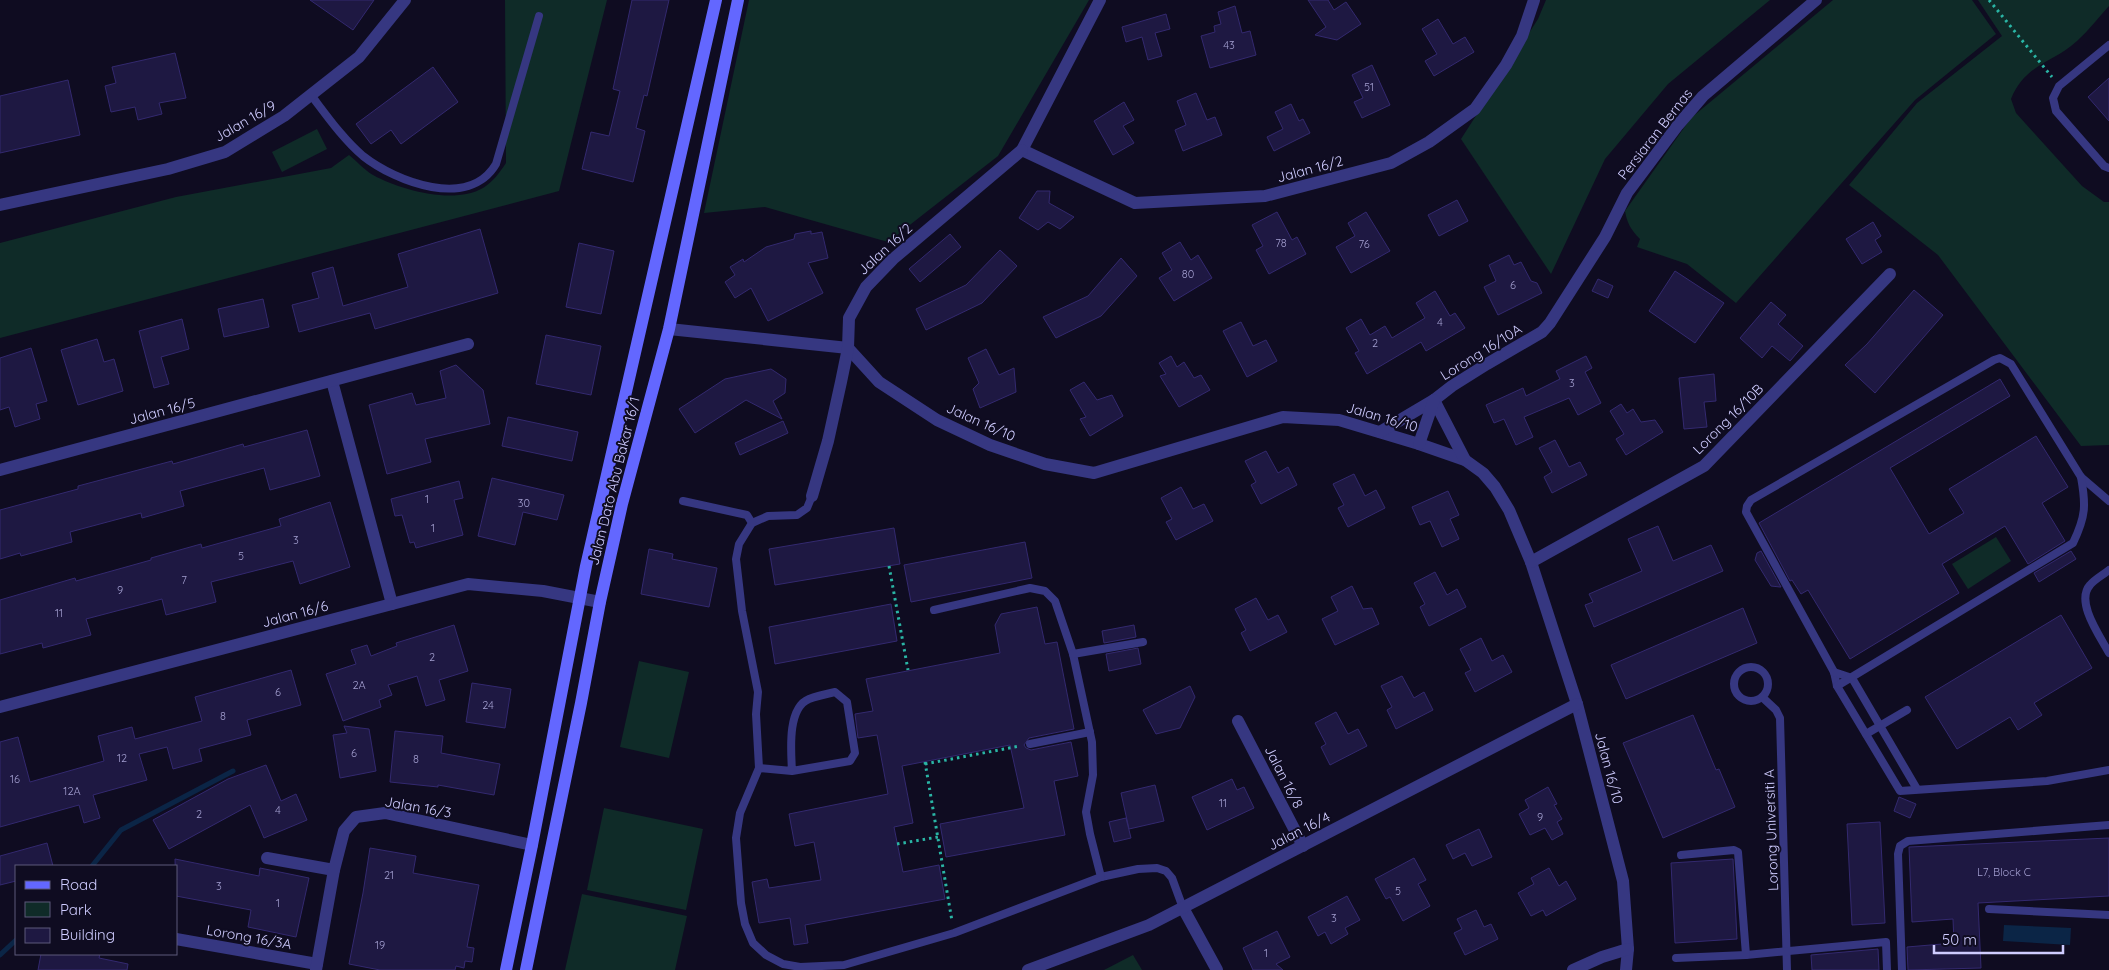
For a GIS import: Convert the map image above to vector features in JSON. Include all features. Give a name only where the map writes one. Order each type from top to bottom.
[{"type":"main road","name":"Jalan Dato Abu Bakar 16/1","points":[[506,970],[580,598],[716,0]]},
{"type":"main road","name":"Jalan Dato Abu Bakar 16/1","points":[[526,970],[600,602],[622,504],[669,328],[738,0]]},
{"type":"street","name":"Jalan 16/9","points":[[0,205],[168,169],[225,152],[284,116],[359,57],[405,0]]},
{"type":"street","name":"Jalan 16/2","points":[[812,496],[822,455],[828,441],[848,348],[849,318],[866,287],[892,259],[1022,150],[1100,0]]},
{"type":"street","name":"Jalan 16/2","points":[[1022,150],[1135,203],[1266,196],[1391,163],[1429,142],[1475,109],[1506,65],[1522,36],[1534,0]]},
{"type":"street","name":"Persiaran Bernas","points":[[1570,292],[1605,237],[1627,193],[1703,96],[1816,0]]},
{"type":"street","name":"Lorong 16/10B","points":[[1532,562],[1704,466],[1890,274]]},
{"type":"street","name":"Lorong 16/10A","points":[[1419,444],[1434,400],[1452,386],[1542,332],[1550,324],[1570,292]]},
{"type":"street","points":[[669,328],[848,348]]},
{"type":"street","name":"Jalan 16/5","points":[[0,470],[468,344]]},
{"type":"street","name":"Jalan 16/10","points":[[848,348],[880,382],[937,420],[990,445],[1045,464],[1094,473],[1283,416],[1338,420],[1465,460],[1483,473],[1495,486],[1509,510],[1532,562],[1577,704],[1623,881],[1628,949],[1626,970]]},
{"type":"street","points":[[332,381],[392,604]]},
{"type":"street","points":[[1380,432],[1434,400],[1465,460]]},
{"type":"street","name":"Jalan 16/6","points":[[0,707],[468,584],[543,591],[600,602]]},
{"type":"street","name":"Jalan 16/4","points":[[1028,970],[1149,925],[1577,704]]},
{"type":"street","name":"Jalan 16/8","points":[[1238,721],[1303,846]]},
{"type":"street","name":"Jalan 16/3","points":[[317,967],[334,870],[344,831],[356,817],[385,814],[532,844]]},
{"type":"street","points":[[267,858],[334,870]]},
{"type":"street","points":[[1183,908],[1217,970]]},
{"type":"street","name":"Lorong 16/3A","points":[[178,939],[317,967]]},
{"type":"street","points":[[1573,970],[1602,957],[1628,949]]},
{"type":"lane","points":[[310,95],[338,131],[362,155],[395,177],[442,189],[460,188],[475,184],[484,179],[496,164],[538,16]]},
{"type":"lane","points":[[2109,45],[2059,86],[2053,98],[2056,111],[2104,166],[2109,168]]},
{"type":"lane","points":[[2109,501],[2081,477],[2011,364],[2000,358],[1751,500],[1746,512],[1834,672],[1837,686],[1900,791],[2046,781],[2109,770]]},
{"type":"lane","points":[[1837,686],[2073,543],[2081,527],[2086,503],[2081,477]]},
{"type":"lane","points":[[812,496],[807,508],[796,515],[768,516],[752,523],[739,544],[736,559],[742,611],[758,692],[756,714],[759,768],[740,814],[736,838],[744,924],[753,943],[766,955],[783,964],[800,967],[844,965],[954,933],[1101,877],[1138,869],[1157,868],[1166,871],[1172,878],[1183,908]]},
{"type":"lane","points":[[683,501],[747,515],[752,523]]},
{"type":"lane","points":[[2109,570],[2089,585],[2084,597],[2087,610],[2109,653]]},
{"type":"lane","points":[[934,610],[1030,588],[1045,591],[1055,601],[1073,654],[1090,732],[1094,759],[1086,812],[1101,877]]},
{"type":"lane","points":[[1073,654],[1143,642]]},
{"type":"lane","points":[[1752,667],[1764,673],[1768,685],[1762,697],[1749,701],[1737,695],[1734,683],[1739,671],[1752,667]]},
{"type":"lane","points":[[1834,672],[1852,678],[1917,789]]},
{"type":"lane","points":[[759,768],[792,771],[850,761],[855,753],[847,702],[835,692],[807,699],[797,708],[791,744],[792,771]]},
{"type":"lane","name":"Lorong Universiti A","points":[[1762,697],[1776,710],[1780,718],[1788,970]]},
{"type":"lane","points":[[1866,734],[1907,710]]},
{"type":"lane","points":[[1030,744],[1090,732]]},
{"type":"lane","points":[[1902,970],[1898,854],[1900,846],[1908,841],[2109,825]]},
{"type":"lane","points":[[1680,855],[1734,850],[1738,852],[1746,955]]},
{"type":"lane","points":[[1989,909],[2109,915]]},
{"type":"lane","points":[[1676,958],[1746,955],[1886,942],[1887,970]]},
{"type":"path","points":[[1989,0],[2059,86]]},
{"type":"path","points":[[889,566],[908,670]]},
{"type":"path","points":[[954,933],[925,763],[1030,744]]},
{"type":"path","points":[[898,844],[938,837]]},
{"type":"green space","points":[[505,0],[607,0],[559,191],[0,338],[0,243],[176,197],[331,168],[349,155],[367,171],[384,181],[427,194],[457,195],[471,193],[487,186],[506,163]]},
{"type":"green space","points":[[749,0],[1089,0],[998,156],[888,242],[765,207],[704,213]]},
{"type":"green space","points":[[1546,0],[1770,0],[1668,84],[1605,159],[1551,274],[1461,139],[1538,19]]},
{"type":"green space","points":[[1833,0],[1972,0],[1996,34],[1915,100],[1736,303],[1687,264],[1637,247],[1640,239],[1630,226],[1625,211],[1691,118]]},
{"type":"green space","points":[[1978,0],[2109,0],[2109,6],[2081,37],[2024,78],[2011,99],[2016,113],[2082,186],[2104,202],[2109,202],[2109,445],[2081,446],[1938,255],[1849,185],[1917,103],[2002,36]]},
{"type":"green space","points":[[317,129],[327,149],[282,172],[272,152]]},
{"type":"green space","points":[[1996,537],[2011,561],[1968,589],[1952,564]]},
{"type":"green space","points":[[639,661],[689,672],[669,758],[620,747]]},
{"type":"green space","points":[[604,808],[703,829],[686,910],[587,890]]},
{"type":"green space","points":[[582,894],[687,916],[675,970],[565,970]]},
{"type":"green space","points":[[1133,955],[1142,970],[1104,970]]},
{"type":"water","points":[[2004,925],[2071,928],[2070,945],[2003,941]]},
{"type":"building","points":[[310,0],[374,0],[353,30]]},
{"type":"building","points":[[632,0],[669,0],[647,96],[644,95],[636,128],[645,131],[633,182],[582,169],[591,132],[609,136],[620,91],[613,89]]},
{"type":"building","points":[[1308,0],[1328,0],[1334,10],[1346,2],[1361,24],[1337,40],[1315,35],[1326,27]]},
{"type":"building","points":[[1235,6],[1242,33],[1250,31],[1256,55],[1210,68],[1201,36],[1215,32],[1214,26],[1221,24],[1218,12]]},
{"type":"building","points":[[1166,14],[1170,29],[1155,33],[1162,56],[1148,60],[1142,37],[1126,42],[1122,27]]},
{"type":"building","points":[[1438,19],[1453,44],[1465,37],[1474,52],[1434,76],[1425,61],[1437,54],[1422,29]]},
{"type":"building","points":[[175,53],[186,98],[159,103],[162,114],[138,120],[135,107],[111,112],[105,86],[116,83],[112,67]]},
{"type":"building","points":[[1372,65],[1390,105],[1362,118],[1354,102],[1363,98],[1352,75]]},
{"type":"building","points":[[433,67],[458,102],[401,144],[391,130],[371,144],[356,124]]},
{"type":"building","points":[[2109,78],[2109,121],[2088,97]]},
{"type":"building","points":[[68,80],[80,135],[0,153],[0,96]]},
{"type":"building","points":[[1196,93],[1207,120],[1215,117],[1222,135],[1183,151],[1175,130],[1186,125],[1177,101]]},
{"type":"building","points":[[1124,102],[1134,120],[1123,126],[1134,143],[1113,155],[1094,121]]},
{"type":"building","points":[[1291,104],[1299,121],[1303,119],[1310,133],[1274,151],[1267,137],[1283,129],[1275,112]]},
{"type":"building","points":[[1037,191],[1050,191],[1049,203],[1074,217],[1060,229],[1048,222],[1038,230],[1019,218]]},
{"type":"building","points":[[1457,200],[1468,221],[1439,236],[1428,215]]},
{"type":"building","points":[[1277,212],[1292,240],[1297,237],[1306,254],[1269,274],[1256,250],[1263,246],[1252,225]]},
{"type":"building","points":[[1366,212],[1390,251],[1351,273],[1336,247],[1355,236],[1348,223]]},
{"type":"building","points":[[1873,222],[1881,236],[1875,240],[1882,252],[1862,264],[1846,239]]},
{"type":"building","points":[[480,229],[498,293],[375,329],[370,313],[299,332],[292,305],[319,298],[312,273],[333,267],[343,306],[408,287],[398,254]]},
{"type":"building","points":[[811,231],[811,234],[822,232],[828,258],[808,263],[823,293],[768,321],[751,288],[735,298],[725,282],[735,275],[730,267],[743,259],[744,262],[766,247],[794,239],[795,234]]},
{"type":"building","points":[[950,234],[961,247],[920,282],[909,269]]},
{"type":"building","points":[[1180,242],[1191,260],[1198,255],[1212,278],[1174,301],[1159,278],[1172,270],[1162,253]]},
{"type":"building","points":[[579,243],[614,251],[601,314],[566,307]]},
{"type":"building","points":[[1000,250],[1017,266],[982,303],[926,330],[916,309],[966,285]]},
{"type":"building","points":[[1509,255],[1514,265],[1521,262],[1531,281],[1537,283],[1542,293],[1498,315],[1484,287],[1496,281],[1489,265]]},
{"type":"building","points":[[1121,258],[1137,276],[1101,316],[1056,338],[1043,317],[1088,296]]},
{"type":"building","points":[[1675,271],[1724,303],[1695,343],[1649,311]]},
{"type":"building","points":[[1598,279],[1613,286],[1608,298],[1592,291]]},
{"type":"building","points":[[1914,290],[1943,315],[1875,393],[1845,365],[1867,344]]},
{"type":"building","points":[[1435,291],[1450,316],[1455,313],[1465,328],[1426,351],[1421,342],[1367,374],[1355,353],[1359,351],[1346,328],[1361,319],[1370,335],[1385,326],[1392,338],[1425,318],[1416,303]]},
{"type":"building","points":[[263,299],[269,327],[224,337],[218,309]]},
{"type":"building","points":[[1771,302],[1786,315],[1778,324],[1803,346],[1790,361],[1772,346],[1762,358],[1740,338]]},
{"type":"building","points":[[182,319],[189,349],[161,357],[169,384],[154,388],[139,331]]},
{"type":"building","points":[[1241,322],[1253,346],[1266,340],[1277,361],[1247,377],[1223,331]]},
{"type":"building","points":[[546,335],[601,346],[591,395],[536,384]]},
{"type":"building","points":[[97,339],[104,362],[114,359],[123,391],[78,405],[61,350]]},
{"type":"building","points":[[31,348],[47,401],[36,404],[40,419],[15,427],[9,407],[0,410],[0,358]]},
{"type":"building","points":[[986,349],[999,375],[1014,368],[1016,392],[980,408],[973,389],[979,383],[968,358]]},
{"type":"building","points":[[1171,356],[1177,367],[1184,362],[1194,378],[1201,375],[1210,390],[1179,407],[1160,376],[1166,374],[1159,363]]},
{"type":"building","points":[[1586,356],[1592,368],[1585,372],[1601,403],[1578,415],[1569,398],[1524,417],[1533,437],[1516,445],[1504,419],[1494,423],[1486,405],[1523,388],[1526,396],[1560,379],[1556,371]]},
{"type":"building","points":[[456,365],[483,390],[490,424],[425,439],[431,462],[387,474],[369,405],[412,393],[416,405],[446,398],[440,371]]},
{"type":"building","points":[[771,369],[786,379],[785,393],[773,401],[782,419],[746,400],[695,433],[679,409],[725,379]]},
{"type":"building","points":[[1714,374],[1716,401],[1704,402],[1707,427],[1684,429],[1679,378]]},
{"type":"building","points":[[2000,379],[2010,396],[1890,468],[1929,534],[1964,513],[1949,489],[2036,436],[2068,487],[2042,503],[2065,541],[2028,564],[2005,526],[1942,564],[1959,593],[1850,659],[1808,590],[1801,594],[1792,580],[1790,581],[1759,523]]},
{"type":"building","points":[[1084,382],[1097,400],[1112,395],[1123,416],[1090,436],[1080,419],[1086,417],[1070,390]]},
{"type":"building","points":[[1621,404],[1627,413],[1633,409],[1641,422],[1655,420],[1663,432],[1626,455],[1616,439],[1624,434],[1610,411]]},
{"type":"building","points":[[508,417],[578,432],[572,461],[502,446]]},
{"type":"building","points":[[783,421],[788,433],[740,455],[735,443]]},
{"type":"building","points":[[307,430],[320,476],[270,490],[264,468],[180,491],[184,506],[142,518],[141,513],[70,532],[72,542],[21,556],[20,553],[0,559],[0,510],[78,489],[78,486],[172,461],[173,464],[243,444],[244,447]]},
{"type":"building","points":[[1555,440],[1569,467],[1580,462],[1587,475],[1552,493],[1544,477],[1552,472],[1539,448]]},
{"type":"building","points":[[1266,451],[1278,473],[1288,467],[1297,485],[1261,504],[1251,485],[1256,482],[1245,461]]},
{"type":"building","points":[[1354,474],[1365,496],[1376,490],[1385,508],[1348,527],[1338,508],[1344,505],[1333,484]]},
{"type":"building","points":[[492,478],[564,495],[557,520],[523,512],[515,545],[478,536]]},
{"type":"building","points":[[459,481],[463,498],[454,500],[463,535],[416,548],[414,542],[410,543],[402,515],[395,516],[391,499]]},
{"type":"building","points":[[1181,487],[1193,509],[1204,504],[1213,521],[1176,540],[1166,522],[1172,519],[1161,498]]},
{"type":"building","points":[[1448,491],[1459,515],[1450,519],[1459,539],[1442,547],[1430,521],[1420,525],[1412,507]]},
{"type":"building","points":[[330,502],[350,567],[300,584],[293,561],[211,582],[216,602],[166,615],[162,599],[86,619],[91,635],[43,648],[42,643],[0,654],[0,600],[75,578],[76,581],[201,544],[202,548],[281,526],[279,519]]},
{"type":"building","points":[[1658,526],[1673,561],[1711,545],[1723,571],[1594,627],[1585,605],[1593,602],[1589,594],[1642,571],[1628,539]]},
{"type":"building","points":[[894,528],[900,564],[775,585],[769,549]]},
{"type":"building","points":[[1025,542],[1032,578],[911,602],[904,565]]},
{"type":"building","points":[[649,549],[673,554],[672,559],[717,568],[709,607],[641,594]]},
{"type":"building","points":[[1761,551],[1781,587],[1771,586],[1755,560],[1757,553]]},
{"type":"building","points":[[2071,551],[2076,559],[2039,582],[2034,573]]},
{"type":"building","points":[[1435,572],[1447,595],[1457,589],[1466,607],[1429,626],[1420,607],[1425,604],[1414,583]]},
{"type":"building","points":[[1352,586],[1363,609],[1372,608],[1379,624],[1335,645],[1322,619],[1338,611],[1331,597]]},
{"type":"building","points":[[1256,598],[1268,620],[1278,615],[1287,632],[1250,651],[1241,633],[1246,630],[1235,609]]},
{"type":"building","points":[[891,604],[897,641],[775,664],[769,627]]},
{"type":"building","points":[[1037,607],[1045,644],[1057,642],[1074,729],[1029,738],[1024,745],[1031,750],[1071,742],[1078,776],[1054,781],[1065,835],[946,857],[940,824],[1024,808],[1010,745],[902,766],[913,823],[894,827],[903,872],[939,865],[945,899],[805,925],[808,943],[794,945],[790,918],[759,923],[752,882],[767,879],[769,888],[821,880],[814,842],[795,846],[789,814],[888,794],[877,735],[858,738],[855,714],[873,711],[866,679],[1000,653],[995,625],[1001,614]]},
{"type":"building","points":[[1743,608],[1757,643],[1626,699],[1611,665]]},
{"type":"building","points":[[2061,615],[2092,668],[2034,703],[2042,715],[2018,730],[2010,717],[1957,749],[1925,697]]},
{"type":"building","points":[[454,625],[468,671],[439,680],[445,700],[426,706],[417,676],[388,685],[392,695],[379,700],[381,707],[343,721],[326,674],[356,664],[351,650],[367,645],[371,656],[397,646],[396,643]]},
{"type":"building","points":[[1134,625],[1136,637],[1104,643],[1102,631]]},
{"type":"building","points":[[1481,638],[1492,661],[1503,655],[1512,672],[1475,692],[1465,673],[1471,670],[1460,649]]},
{"type":"building","points":[[1138,648],[1141,664],[1109,671],[1106,654]]},
{"type":"building","points":[[291,670],[301,705],[247,720],[251,735],[199,749],[202,761],[173,769],[167,747],[139,754],[147,780],[93,795],[100,818],[84,823],[79,805],[0,827],[0,742],[18,737],[30,782],[104,761],[98,736],[132,727],[135,739],[202,721],[195,697]]},
{"type":"building","points":[[1402,676],[1414,698],[1424,692],[1433,710],[1396,729],[1387,710],[1392,707],[1381,686]]},
{"type":"building","points":[[472,683],[511,689],[505,728],[466,722]]},
{"type":"building","points":[[1190,686],[1195,697],[1180,728],[1156,734],[1143,710]]},
{"type":"building","points":[[1336,712],[1348,734],[1358,729],[1367,746],[1330,765],[1321,747],[1326,744],[1315,723]]},
{"type":"building","points":[[1693,715],[1716,770],[1719,769],[1735,807],[1663,838],[1623,743]]},
{"type":"building","points":[[344,726],[369,729],[376,771],[340,778],[333,735],[347,733]]},
{"type":"building","points":[[395,731],[443,736],[441,753],[500,764],[494,795],[438,785],[438,787],[390,782]]},
{"type":"building","points":[[266,765],[281,801],[296,794],[307,820],[264,838],[250,805],[169,849],[153,820],[228,779]]},
{"type":"building","points":[[1232,779],[1237,790],[1244,787],[1254,808],[1207,830],[1192,797]]},
{"type":"building","points":[[1155,785],[1164,821],[1129,829],[1121,793]]},
{"type":"building","points":[[1548,787],[1557,804],[1554,805],[1562,819],[1557,822],[1563,834],[1552,840],[1545,828],[1530,835],[1519,814],[1529,808],[1525,800]]},
{"type":"building","points":[[1899,797],[1916,804],[1910,818],[1894,811]]},
{"type":"building","points":[[1126,818],[1131,838],[1114,842],[1109,822]]},
{"type":"building","points":[[1880,822],[1885,923],[1852,925],[1847,824]]},
{"type":"building","points":[[1479,829],[1492,857],[1472,866],[1465,853],[1453,859],[1446,845]]},
{"type":"building","points":[[2109,838],[2109,896],[1978,903],[1981,968],[1908,970],[1907,947],[1954,943],[1953,919],[1912,922],[1909,847]]},
{"type":"building","points":[[47,843],[53,865],[15,865],[15,881],[0,885],[0,856]]},
{"type":"building","points":[[370,848],[416,856],[413,873],[479,885],[467,947],[474,948],[472,962],[465,961],[464,968],[456,966],[455,970],[380,970],[349,964]]},
{"type":"building","points":[[1414,858],[1426,880],[1418,884],[1430,906],[1403,921],[1390,897],[1386,899],[1375,879]]},
{"type":"building","points":[[175,859],[259,876],[260,868],[309,878],[296,937],[248,927],[251,910],[178,896],[178,865],[175,865]]},
{"type":"building","points":[[1733,859],[1737,939],[1675,943],[1671,863]]},
{"type":"building","points":[[1549,868],[1559,886],[1566,881],[1576,899],[1546,916],[1543,910],[1531,916],[1518,893],[1534,884],[1531,878]]},
{"type":"building","points":[[1347,896],[1360,920],[1345,928],[1348,934],[1331,944],[1325,932],[1318,936],[1308,917]]},
{"type":"building","points":[[1476,910],[1484,927],[1491,924],[1498,939],[1465,955],[1454,933],[1462,929],[1457,919]]},
{"type":"building","points":[[1277,931],[1290,957],[1276,964],[1283,970],[1253,970],[1243,948]]},
{"type":"building","points":[[1878,949],[1879,970],[1812,970],[1811,955]]},
{"type":"building","points":[[41,955],[100,955],[99,958],[128,964],[127,970],[38,970]]},
{"type":"waterway","points":[[93,865],[121,830],[233,771]]},
{"type":"waterway","points":[[0,955],[15,941]]}]
